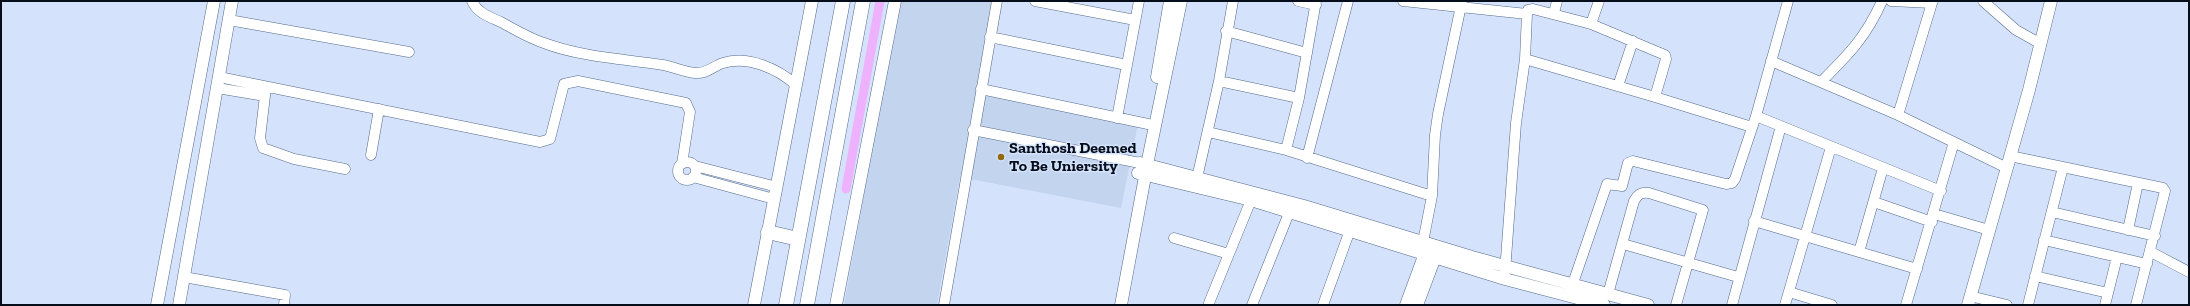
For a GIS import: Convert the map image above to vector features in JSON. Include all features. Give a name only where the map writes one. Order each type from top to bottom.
[{"type":"main road","points":[[786,305],[843,1]]},
{"type":"main road","points":[[807,305],[863,1]]},
{"type":"main road","points":[[768,232],[798,239]]},
{"type":"street","points":[[157,305],[214,1]]},
{"type":"street","points":[[179,305],[232,1]]},
{"type":"street","points":[[472,1],[475,7],[487,16],[522,34],[558,48],[665,65],[695,73],[707,71],[726,62],[743,62],[770,68],[781,73],[796,85]]},
{"type":"street","points":[[754,305],[812,1]]},
{"type":"street","points":[[836,305],[895,1]]},
{"type":"street","points":[[945,305],[973,130],[997,1]]},
{"type":"street","points":[[1035,1],[1135,20]]},
{"type":"street","points":[[1117,118],[1139,1]]},
{"type":"street","points":[[1143,169],[1148,124],[1170,1]]},
{"type":"street","points":[[1113,305],[1123,270],[1143,169],[1180,1]]},
{"type":"street","points":[[1197,178],[1219,80],[1226,31],[1233,1]]},
{"type":"street","points":[[1286,150],[1299,98],[1316,3],[1298,1]]},
{"type":"street","points":[[1307,158],[1348,1]]},
{"type":"street","points":[[1403,1],[1461,5],[1527,14]]},
{"type":"street","points":[[1554,13],[1557,1]]},
{"type":"street","points":[[1590,24],[1599,1]]},
{"type":"street","points":[[1569,296],[1607,184],[1622,186],[1628,163],[1633,161],[1726,184],[1732,183],[1735,179],[1756,116],[1788,1]]},
{"type":"street","points":[[1822,81],[1862,39],[1872,24],[1882,1]]},
{"type":"street","points":[[1891,1],[1932,2],[1898,115]]},
{"type":"street","points":[[1983,1],[2016,30],[2041,44]]},
{"type":"street","points":[[2007,305],[1969,301],[2052,1]]},
{"type":"street","points":[[1417,305],[1430,249],[1435,135],[1438,114],[1461,5]]},
{"type":"street","points":[[1505,279],[1516,123],[1525,59],[1528,10],[1532,9],[1554,13],[1590,24],[1665,55],[1666,59],[1655,97]]},
{"type":"street","points":[[229,20],[409,52]]},
{"type":"street","points":[[1226,31],[1307,53]]},
{"type":"street","points":[[990,36],[1127,65]]},
{"type":"street","points":[[1618,86],[1633,41]]},
{"type":"street","points":[[1525,59],[1752,127]]},
{"type":"street","points":[[1771,61],[1822,81],[1898,115],[2007,168]]},
{"type":"street","points":[[1219,80],[1299,98]]},
{"type":"street","points":[[218,83],[265,92],[379,109],[540,142],[550,139],[564,84],[578,81],[686,103],[690,112],[682,164],[678,171],[680,176],[685,180],[693,177],[776,193]]},
{"type":"street","points":[[981,89],[1148,124]]},
{"type":"street","points":[[265,92],[260,138],[263,148],[294,159],[345,169]]},
{"type":"street","points":[[371,155],[379,109]]},
{"type":"street","points":[[1756,116],[1941,191]]},
{"type":"street","points":[[1732,305],[1738,277],[1781,126]]},
{"type":"street","points":[[973,130],[1143,169],[1350,230],[1573,283],[1606,299]]},
{"type":"street","points":[[1208,132],[1286,150],[1307,158],[1432,196]]},
{"type":"street","points":[[1906,305],[1941,191],[1954,142]]},
{"type":"street","points":[[1785,305],[1831,147]]},
{"type":"street","points":[[2010,156],[2163,188],[2165,191],[2155,236],[2136,305]]},
{"type":"street","points":[[682,164],[688,162],[695,166],[776,193]]},
{"type":"street","points":[[693,177],[696,172],[695,166]]},
{"type":"street","points":[[2028,305],[2063,167]]},
{"type":"street","points":[[1859,252],[1883,168]]},
{"type":"street","points":[[1143,169],[1197,178],[1304,206],[1430,249],[1505,279],[1569,296],[1606,299],[1648,305]]},
{"type":"street","points":[[2128,230],[2138,183]]},
{"type":"street","points":[[1606,299],[1623,244],[1634,201],[1637,195],[1643,192],[1702,210],[1676,305]]},
{"type":"street","points":[[1209,303],[1251,200]]},
{"type":"street","points":[[1874,202],[1933,218],[1989,230]]},
{"type":"street","points":[[2052,212],[2155,236]]},
{"type":"street","points":[[1252,305],[1290,213]]},
{"type":"street","points":[[1754,221],[1917,269]]},
{"type":"street","points":[[1323,305],[1350,230]]},
{"type":"street","points":[[1174,238],[1229,254]]},
{"type":"street","points":[[2044,240],[2148,264]]},
{"type":"street","points":[[1623,244],[1738,277]]},
{"type":"street","points":[[1406,305],[1430,249]]},
{"type":"street","points":[[2151,252],[2189,272]]},
{"type":"street","points":[[2105,305],[2117,257]]},
{"type":"street","points":[[1121,305],[1123,270]]},
{"type":"street","points":[[2036,276],[2108,293]]},
{"type":"street","points":[[184,277],[285,295],[284,305]]},
{"type":"street","points":[[1789,292],[1832,305]]},
{"type":"shaded area","name":"Santhosh Deemed To Be Uniersity","points":[[899,1],[993,1],[976,93],[1138,124],[1121,208],[960,177],[937,305],[844,305]]},
{"type":"waterway","points":[[846,189],[880,1]]},
{"type":"place","name":"Santhosh Deemed To Be Uniersity","points":[[1001,157]]}]
